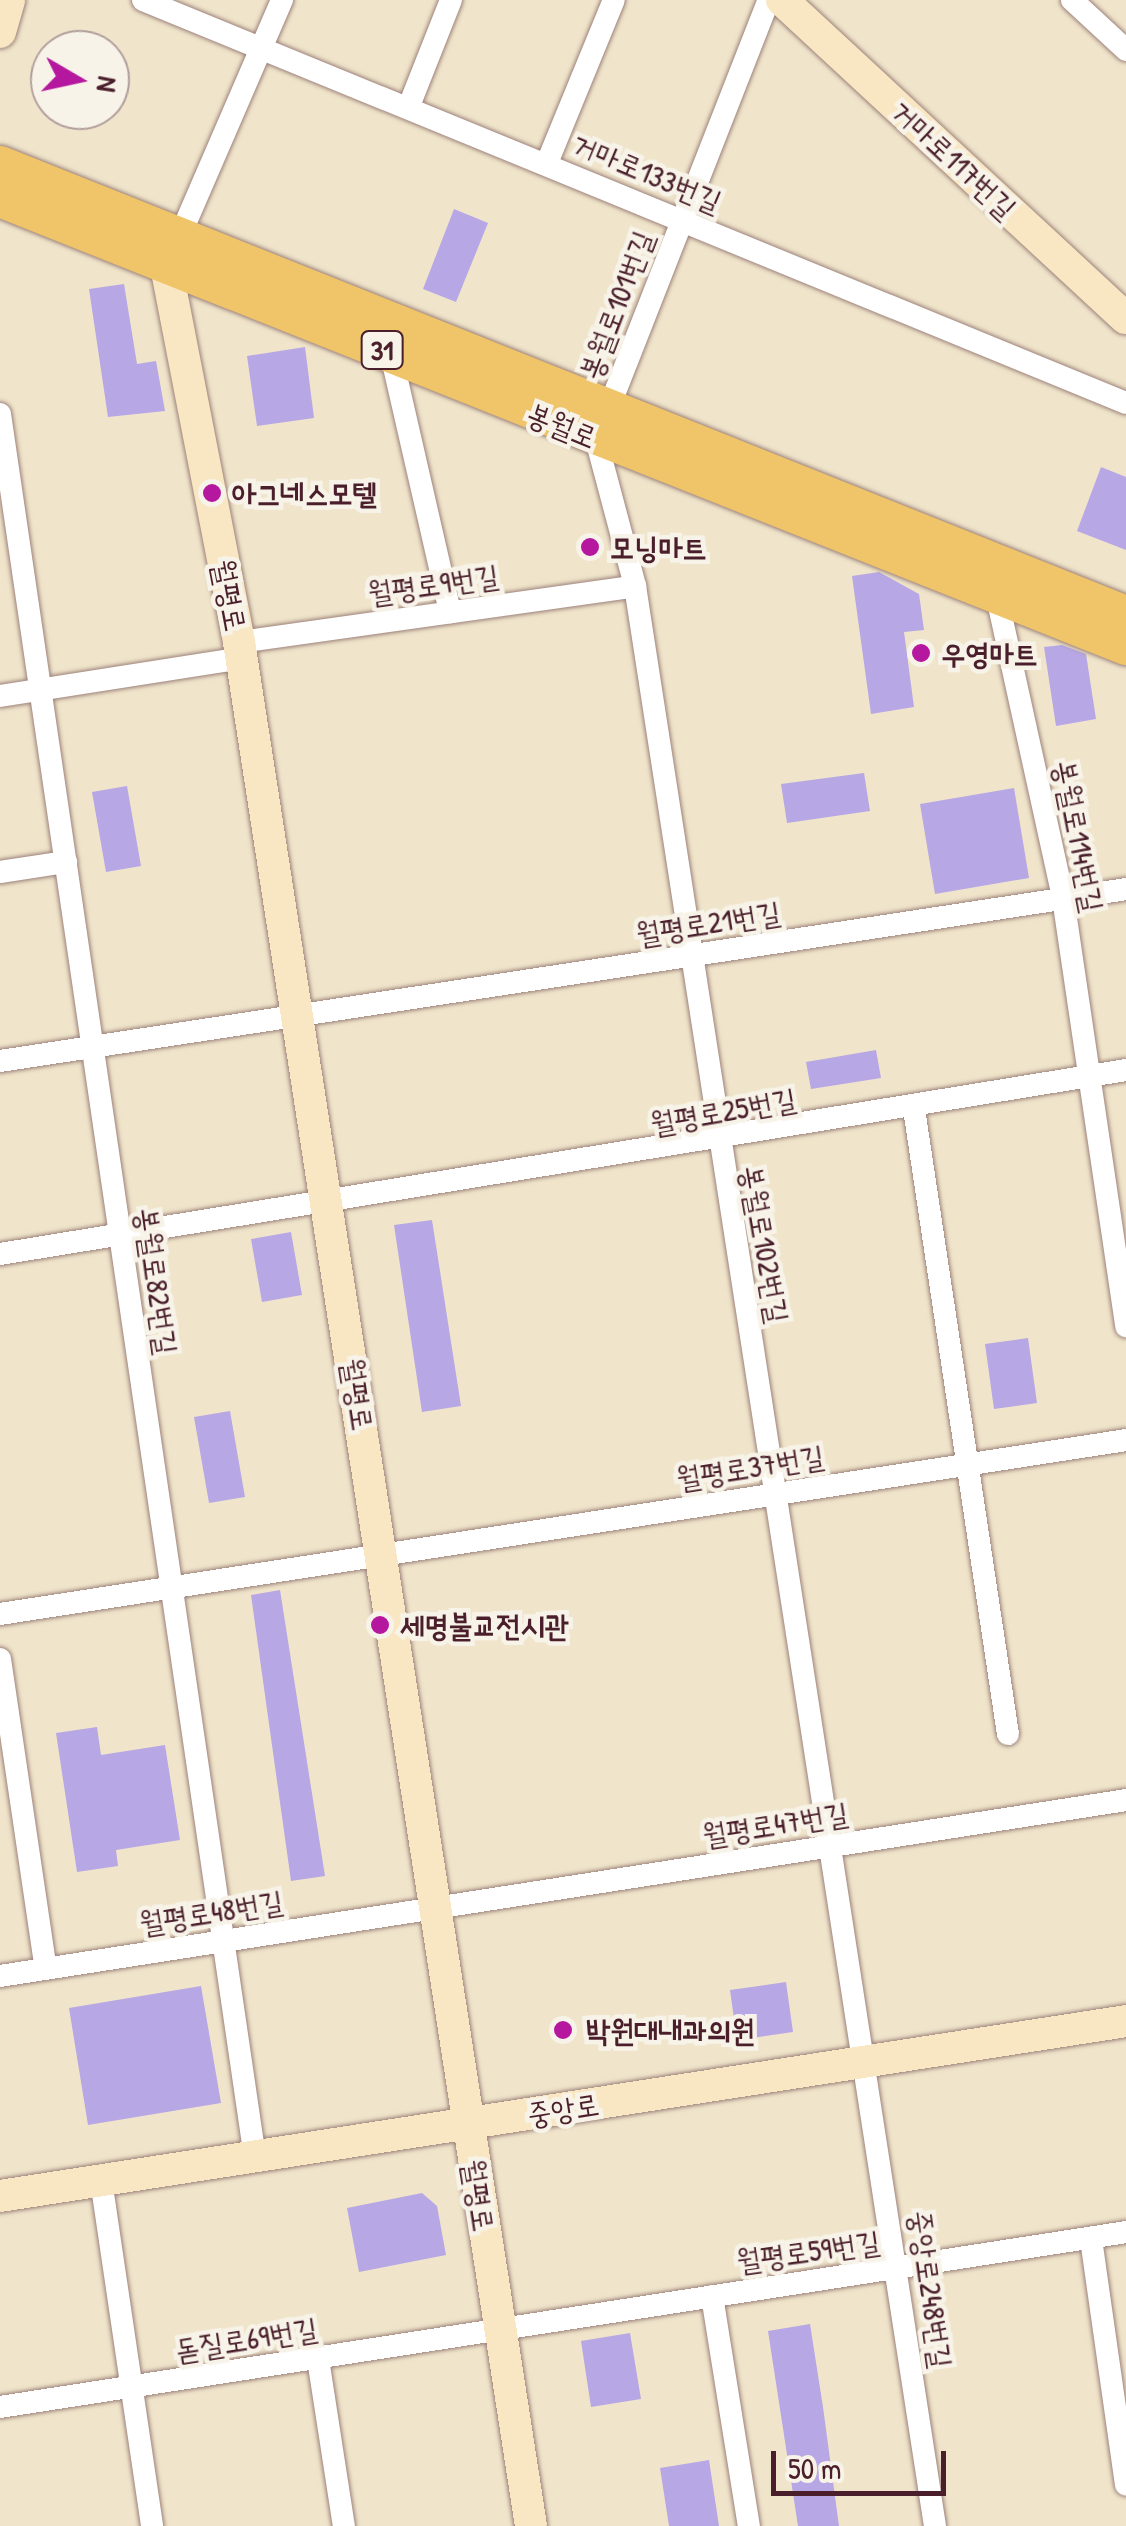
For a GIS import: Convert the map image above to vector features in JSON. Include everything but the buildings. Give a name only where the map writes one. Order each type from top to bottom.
[{"type":"main road","points":[[0,32],[9,0]]},
{"type":"main road","name":"거마로117번길","points":[[782,0],[1126,318]]},
{"type":"main road","points":[[0,165],[172,252],[602,425]]},
{"type":"main road","name":"봉월로","points":[[0,198],[172,252],[391,354],[602,425],[678,455],[998,596],[1126,646]]},
{"type":"main road","name":"월평로","points":[[172,252],[299,1016],[383,1554],[432,1907],[530,2526]]},
{"type":"main road","points":[[678,455],[1126,615]]},
{"type":"main road","name":"중앙로","points":[[0,2196],[1126,2021]]},
{"type":"street","name":"거마로133번길","points":[[143,0],[264,46],[1126,403]]},
{"type":"street","points":[[172,252],[282,0]]},
{"type":"street","points":[[409,106],[452,0]]},
{"type":"street","points":[[546,163],[614,0]]},
{"type":"street","name":"봉월로101번길","points":[[602,425],[769,0]]},
{"type":"street","points":[[1072,0],[1126,50]]},
{"type":"street","points":[[391,354],[450,612]]},
{"type":"street","name":"봉월로82번길","points":[[0,414],[255,2157]]},
{"type":"street","name":"봉월로102번길","points":[[602,425],[635,586],[692,956],[716,1144],[779,1492],[829,1846],[868,2062]]},
{"type":"street","name":"월평로9번길","points":[[0,696],[450,612],[635,586]]},
{"type":"street","name":"봉월로114번길","points":[[998,596],[1063,898],[1086,1078],[1126,1326]]},
{"type":"street","points":[[0,872],[66,862]]},
{"type":"street","name":"월평로21번길","points":[[0,1061],[1126,888]]},
{"type":"street","name":"월평로25번길","points":[[0,1254],[716,1144],[1126,1070]]},
{"type":"street","points":[[914,1109],[1008,1734]]},
{"type":"street","name":"월평로37번길","points":[[0,1614],[1126,1440]]},
{"type":"street","points":[[0,1659],[46,1969]]},
{"type":"street","name":"월평로47번길","points":[[432,1907],[1126,1800]]},
{"type":"street","name":"월평로48번길","points":[[0,1976],[432,1907]]},
{"type":"street","name":"중앙로248번길","points":[[868,2062],[935,2526]]},
{"type":"street","points":[[100,2180],[152,2526]]},
{"type":"street","name":"월평로59번길","points":[[500,2328],[1126,2232]]},
{"type":"street","points":[[1091,2239],[1126,2486]]},
{"type":"street","points":[[712,2296],[749,2526]]},
{"type":"street","name":"돋질로69번길","points":[[0,2407],[500,2328]]},
{"type":"street","points":[[318,2358],[344,2526]]},
{"type":"place","name":"아그네스모텔","points":[[212,493]]},
{"type":"place","name":"모닝마트","points":[[590,547]]},
{"type":"place","name":"우영마트","points":[[921,653]]},
{"type":"place","name":"세명불교전시관","points":[[380,1625]]},
{"type":"place","name":"박원대내과의원","points":[[563,2030]]}]
